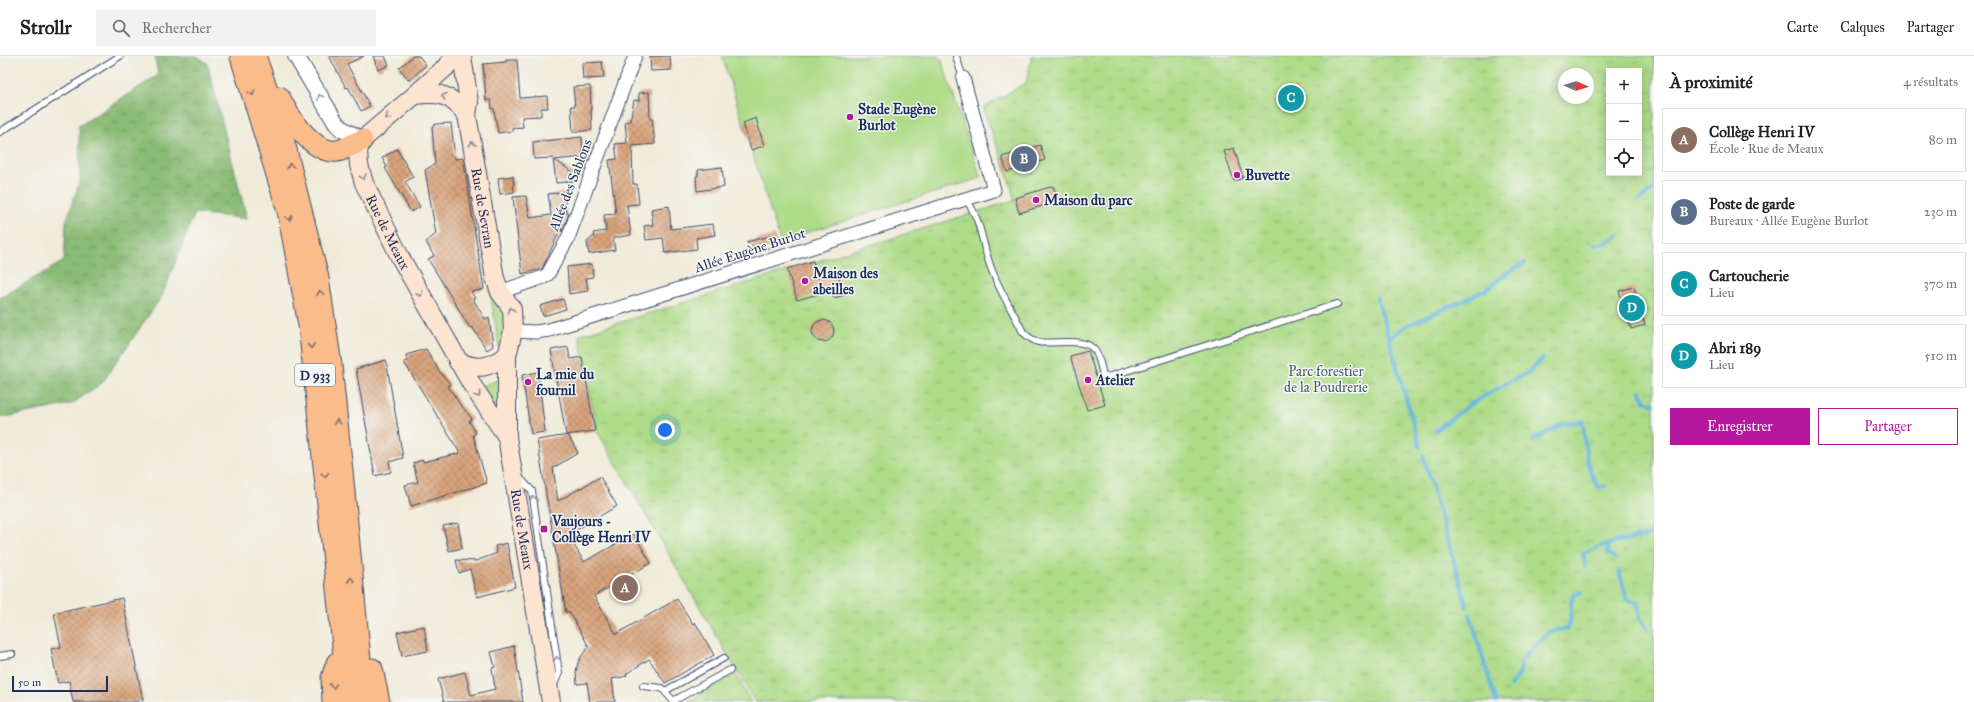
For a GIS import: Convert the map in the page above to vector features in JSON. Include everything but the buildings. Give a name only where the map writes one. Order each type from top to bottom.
[{"type":"highway","name":"D 933","points":[[240,56],[288,211],[309,325],[349,702]]},
{"type":"highway","name":"D 933","points":[[255,56],[280,126],[318,278],[331,365],[342,464],[353,603],[364,702]]},
{"type":"highway","points":[[259,56],[268,68],[286,110],[310,140],[324,150],[338,151],[362,140]]},
{"type":"highway","points":[[353,603],[367,640],[379,702]]},
{"type":"highway","points":[[333,702],[332,678],[343,644]]},
{"type":"main road","points":[[362,140],[446,67],[454,56]]},
{"type":"main road","name":"Rue de Sevran","points":[[462,56],[468,102],[467,115],[495,278],[500,292],[512,309],[513,331],[507,356]]},
{"type":"main road","points":[[415,95],[436,93],[450,98],[467,115]]},
{"type":"main road","name":"Rue de Meaux","points":[[362,140],[358,151],[364,183],[400,257],[458,362],[507,438]]},
{"type":"main road","points":[[458,362],[473,367],[482,368],[507,356]]},
{"type":"main road","name":"Rue de Meaux","points":[[507,356],[507,438],[514,472],[550,699]]},
{"type":"street","points":[[296,56],[336,123],[342,129],[362,140]]},
{"type":"street","name":"Allée des Sablons","points":[[500,292],[544,277],[548,274],[568,238],[635,56]]},
{"type":"street","name":"Allée Eugène Burlot","points":[[513,331],[536,332],[549,330],[994,190],[963,78]]},
{"type":"lane","points":[[0,132],[120,56]]},
{"type":"lane","points":[[956,56],[963,78]]},
{"type":"lane","points":[[966,199],[973,209],[982,230],[988,262],[995,279],[1023,332],[1038,342],[1076,342],[1087,344],[1095,350],[1104,378],[1338,304]]},
{"type":"lane","points":[[0,656],[12,654]]},
{"type":"lane","points":[[665,691],[724,658]]},
{"type":"lane","points":[[643,686],[662,688],[674,702],[730,670]]},
{"type":"green space","points":[[155,56],[197,56],[207,63],[247,219],[195,213],[162,296],[102,383],[72,404],[0,418],[0,298],[64,261],[66,222],[80,180],[79,126],[158,75]]},
{"type":"green space","name":"Stade Eugène Burlot","points":[[722,56],[940,56],[981,178],[780,241]]},
{"type":"green space","name":"Parc forestier de la Poudrerie","points":[[1032,56],[1654,56],[1654,702],[755,702],[597,431],[579,335],[1015,200],[983,108],[1026,83]]},
{"type":"green space","points":[[488,279],[509,316],[503,347],[499,347]]},
{"type":"green space","points":[[498,380],[502,381],[504,414],[477,388]]},
{"type":"green space","points":[[735,674],[751,702],[688,701]]},
{"type":"waterway","points":[[1640,200],[1654,189]]},
{"type":"waterway","points":[[1595,245],[1607,242],[1619,235]]},
{"type":"waterway","points":[[1389,338],[1406,326],[1486,290],[1507,273],[1525,263]]},
{"type":"waterway","points":[[1377,297],[1420,447]]},
{"type":"waterway","points":[[1436,430],[1471,404],[1507,383],[1528,373],[1543,358]]},
{"type":"waterway","points":[[1640,391],[1645,401],[1654,404]]},
{"type":"waterway","points":[[1533,440],[1563,424],[1583,421],[1586,455],[1590,471],[1598,487],[1606,486]]},
{"type":"waterway","points":[[1423,455],[1467,607]]},
{"type":"waterway","points":[[1585,567],[1583,553],[1607,544],[1654,534]]},
{"type":"waterway","points":[[1607,544],[1608,554],[1615,558]]},
{"type":"waterway","points":[[1619,571],[1627,600],[1637,602],[1640,618],[1647,628]]},
{"type":"waterway","points":[[1510,686],[1520,673],[1522,660],[1534,646],[1549,632],[1568,628],[1571,619],[1571,605],[1573,596],[1581,592]]},
{"type":"waterway","points":[[1470,615],[1496,702]]},
{"type":"place","name":"Cartoucherie","points":[[1291,98]]},
{"type":"place","name":"Stade Eugène Burlot","points":[[850,117]]},
{"type":"place","name":"Poste de garde","points":[[1024,159]]},
{"type":"place","name":"Buvette","points":[[1237,175]]},
{"type":"place","name":"Maison du parc","points":[[1036,200]]},
{"type":"place","name":"Maison des abeilles","points":[[805,281]]},
{"type":"place","name":"Abri 189","points":[[1632,308]]},
{"type":"place","name":"Atelier","points":[[1088,380]]},
{"type":"place","name":"La mie du fournil","points":[[528,382]]},
{"type":"place","name":"Vaujours - Collège Henri IV","points":[[544,529]]},
{"type":"place","name":"Collège Henri IV","points":[[625,588]]}]
